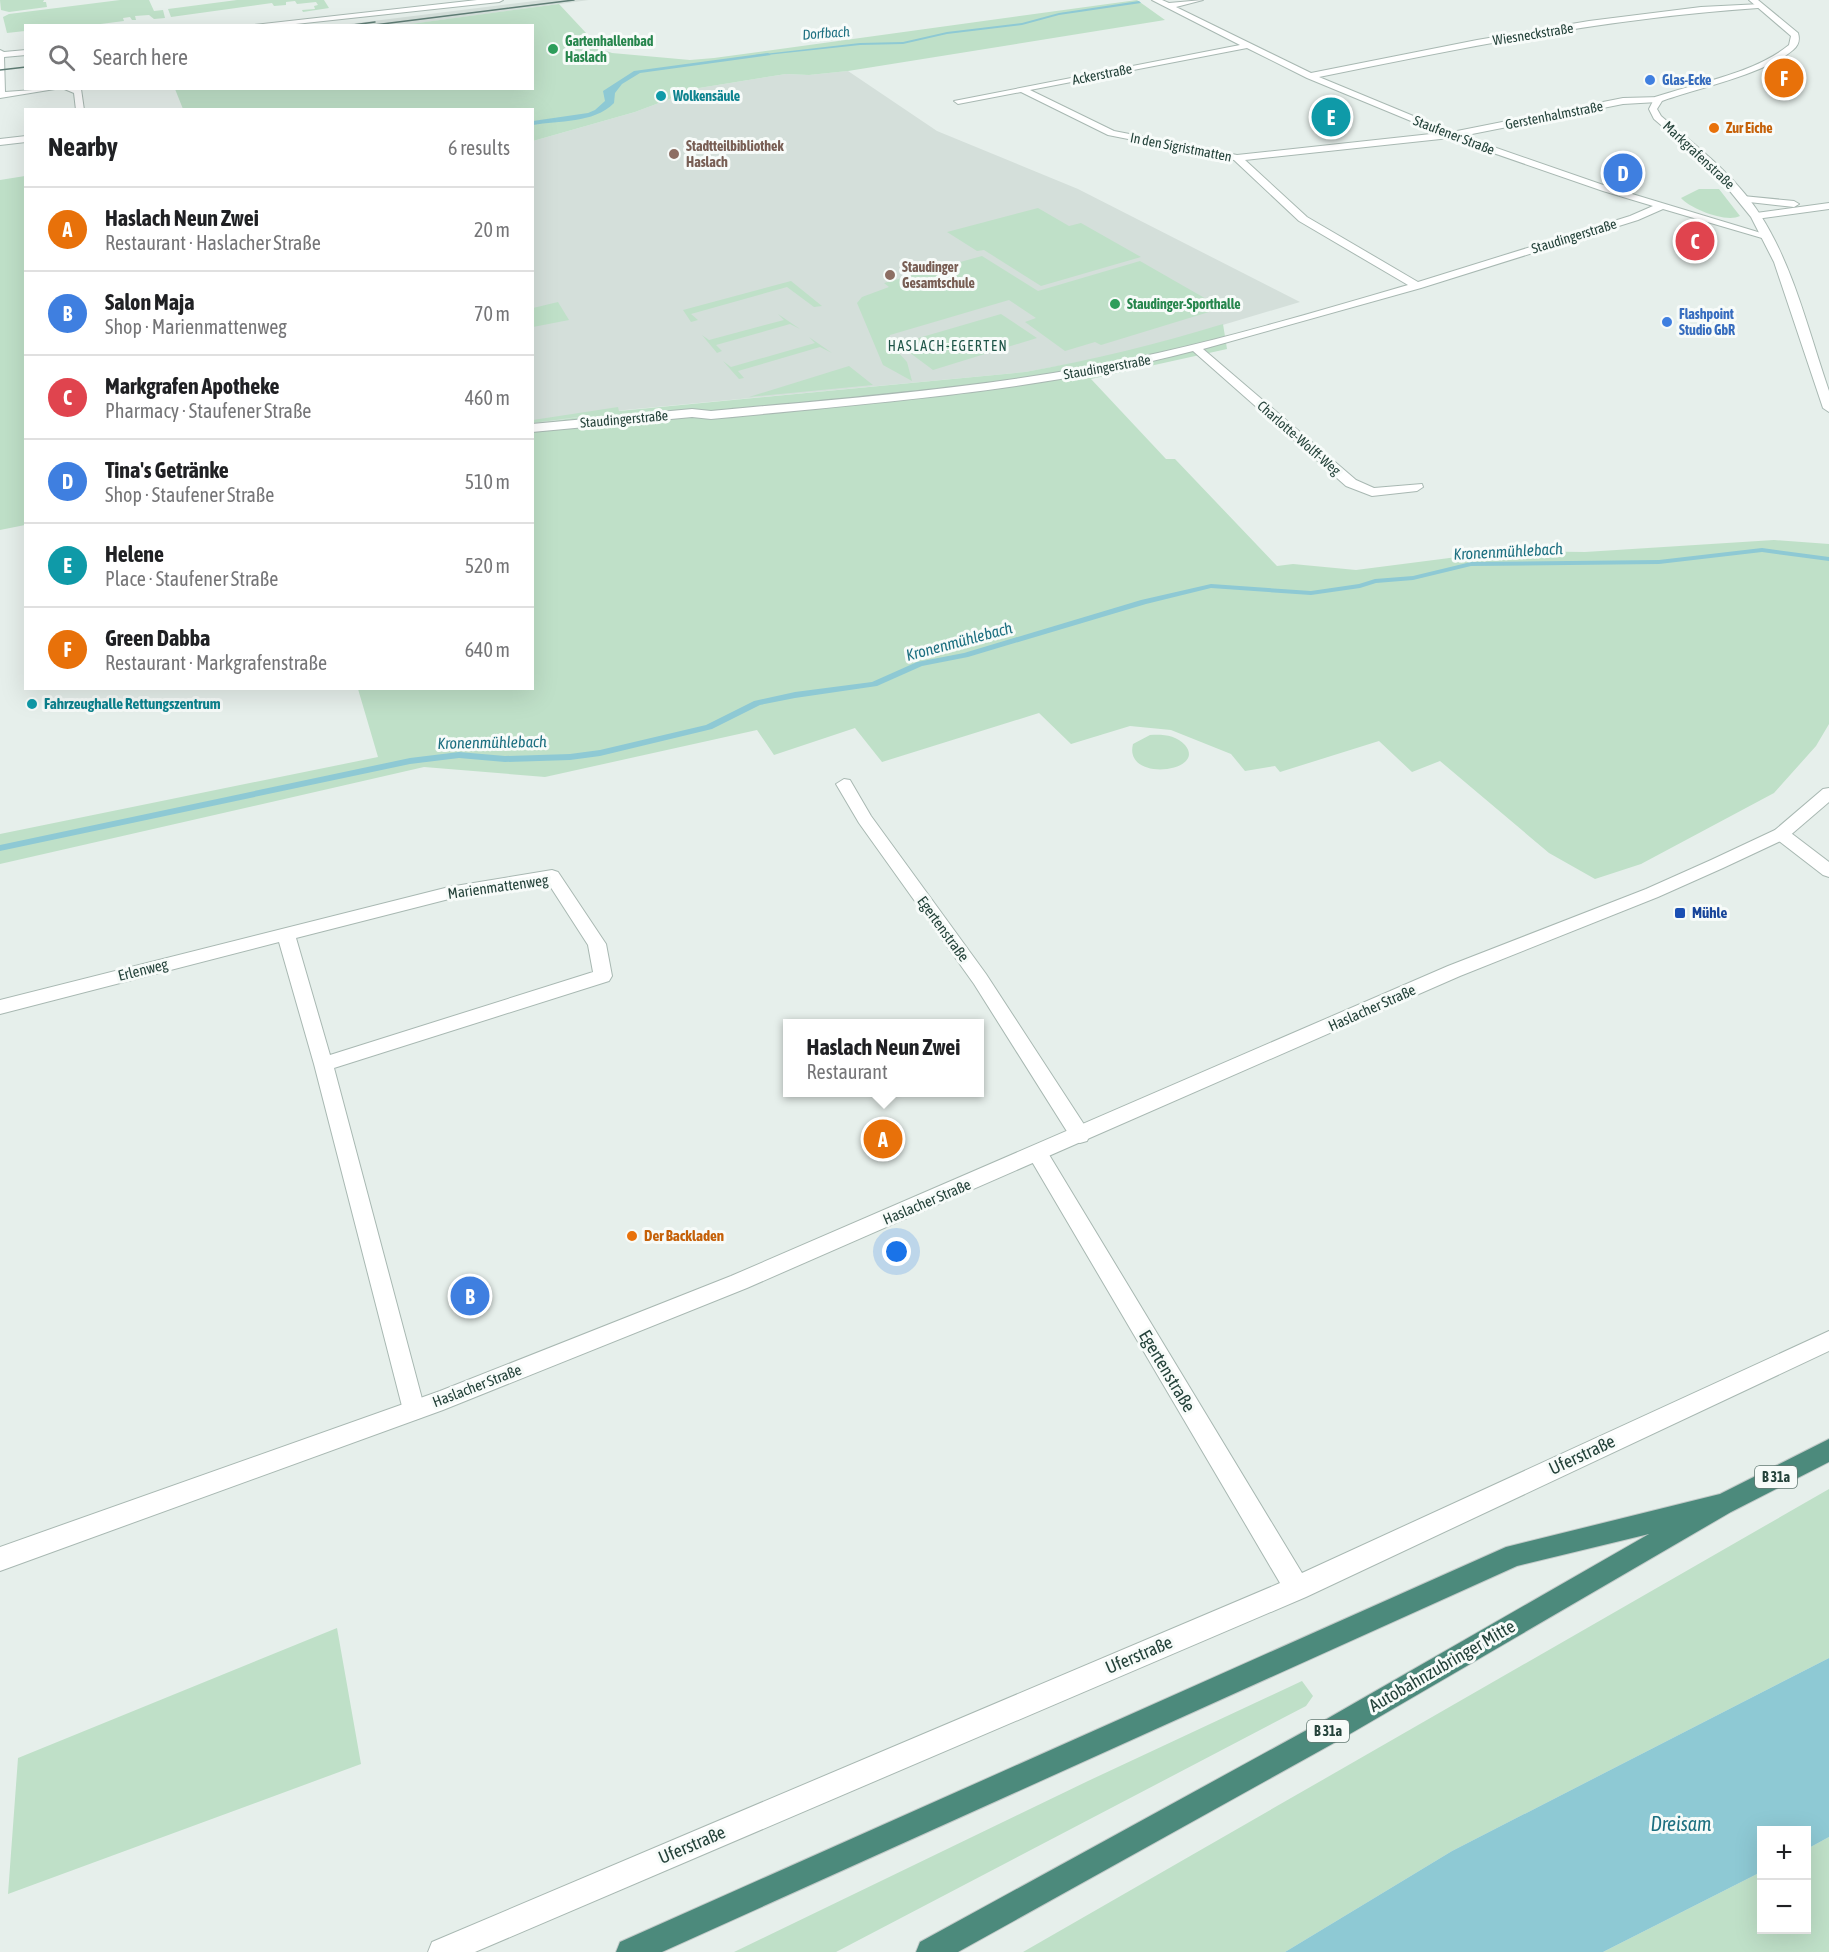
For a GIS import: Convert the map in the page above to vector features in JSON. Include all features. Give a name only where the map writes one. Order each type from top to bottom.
[{"type":"highway","name":"Autobahnzubringer Mitte","points":[[930,1952],[1334,1728],[1723,1504],[1829,1450]]},
{"type":"highway","points":[[630,1952],[1515,1555],[1723,1504]]},
{"type":"street","points":[[267,24],[499,0]]},
{"type":"street","points":[[1161,3],[1199,0]]},
{"type":"street","name":"Staufener Straße","points":[[1161,3],[1310,76],[1451,135],[1661,206],[1766,236]]},
{"type":"street","name":"Wiesneckstraße","points":[[1310,76],[1536,32],[1667,12],[1755,3]]},
{"type":"street","name":"Markgrafenstraße","points":[[1755,3],[1795,35],[1796,42],[1792,47],[1769,60],[1658,99],[1653,109],[1657,117],[1715,167],[1756,216],[1779,262],[1829,408]]},
{"type":"street","points":[[339,5],[345,15]]},
{"type":"street","name":"Ackerstraße","points":[[958,101],[1245,46]]},
{"type":"street","points":[[24,52],[0,54],[1,95],[41,90]]},
{"type":"street","name":"In den Sigristmatten","points":[[1022,89],[1111,134],[1237,158],[1303,219],[1417,286]]},
{"type":"street","points":[[74,90],[78,91],[81,108]]},
{"type":"street","name":"Gerstenhalmstraße","points":[[1237,158],[1451,135],[1623,101],[1658,99]]},
{"type":"street","points":[[0,142],[24,139]]},
{"type":"street","points":[[1743,199],[1811,208]]},
{"type":"street","name":"Staudingerstraße","points":[[534,428],[692,413],[711,415],[921,395],[1058,375],[1196,348],[1417,286],[1634,218],[1661,206]]},
{"type":"street","points":[[1756,216],[1829,206]]},
{"type":"street","name":"Charlotte-Wolff-Weg","points":[[1196,348],[1351,483],[1372,492],[1417,487]]},
{"type":"street","name":"Egertenstraße","points":[[844,784],[870,827],[980,979],[1080,1135]]},
{"type":"street","name":"Haslacher Straße","points":[[0,1559],[414,1410],[738,1282],[1038,1154],[1454,971],[1652,893],[1781,834],[1829,793]]},
{"type":"street","points":[[1781,834],[1829,872]]},
{"type":"street","name":"Marienmattenweg","points":[[286,934],[449,893],[552,876],[597,944],[603,976],[323,1064]]},
{"type":"street","points":[[286,934],[323,1064],[414,1410]]},
{"type":"street","name":"Erlenweg","points":[[0,1007],[286,934]]},
{"type":"street","name":"Egertenstraße","points":[[1038,1154],[1297,1588]]},
{"type":"street","name":"Uferstraße","points":[[442,1952],[1297,1588],[1829,1341]]},
{"type":"shaded area","points":[[543,0],[589,0],[411,24],[349,24]]},
{"type":"shaded area","name":"Staudinger Gesamtschule","points":[[848,71],[937,131],[1078,189],[1300,302],[1159,344],[1025,372],[625,410],[534,424],[534,141],[635,112],[699,88],[786,74],[809,75]]},
{"type":"green space","points":[[0,0],[44,0],[47,7],[9,12],[1,10]]},
{"type":"green space","points":[[120,0],[149,0],[154,11],[163,10],[165,18],[154,19],[149,15],[135,16],[136,20],[130,17],[123,18],[124,21],[101,24],[24,24],[24,31],[7,33],[3,17],[9,14]]},
{"type":"green space","points":[[237,0],[324,0],[329,8],[303,12],[302,10],[315,9],[314,6],[318,5],[316,2],[297,4],[295,1],[286,2],[286,5],[274,6],[272,3],[171,17],[168,9]]},
{"type":"green space","points":[[1137,0],[1165,20],[848,71],[809,75],[786,74],[699,88],[635,112],[534,141],[534,108],[183,108],[175,90],[534,90],[534,24],[410,24],[559,4],[601,49],[612,53],[690,60]]},
{"type":"green space","points":[[24,176],[24,525],[0,530],[0,180]]},
{"type":"green space","points":[[1699,189],[1719,189],[1740,216],[1726,218],[1709,214],[1681,198]]},
{"type":"green space","points":[[1038,208],[1069,226],[1081,223],[1141,257],[1041,286],[984,250],[977,251],[947,232]]},
{"type":"green space","name":"Staudinger-Sporthalle","points":[[982,256],[1038,291],[1140,261],[1222,308],[1101,345],[1095,342],[1065,351],[1025,322],[1036,318],[1009,300],[890,335],[888,341],[907,362],[912,381],[883,365],[857,303],[862,297],[889,287],[884,283]]},
{"type":"green space","points":[[791,281],[822,306],[814,307],[787,287],[691,314],[698,320],[691,322],[683,310]]},
{"type":"green space","points":[[558,302],[569,320],[534,327],[534,308]]},
{"type":"green space","points":[[778,314],[800,329],[790,324],[716,345],[722,351],[717,353],[702,335],[709,340],[784,320]]},
{"type":"green space","points":[[1001,314],[1037,338],[933,370],[898,344]]},
{"type":"green space","points":[[1223,324],[1227,349],[1091,379],[1166,459],[1175,459],[1277,566],[1293,564],[1356,570],[1504,551],[1585,552],[1774,540],[1829,544],[1829,724],[1816,746],[1774,793],[1641,864],[1595,879],[1549,853],[1440,761],[1412,772],[1379,741],[1280,772],[1275,766],[1245,771],[1231,754],[1171,730],[1130,726],[1071,744],[1039,713],[882,762],[855,728],[774,755],[757,730],[545,777],[424,767],[0,864],[0,834],[378,757],[358,690],[534,690],[534,424],[592,415],[534,423],[534,420],[618,407],[619,411],[1025,372],[1174,338]]},
{"type":"green space","points":[[809,337],[832,353],[820,347],[738,371],[744,378],[739,379],[723,361],[731,367],[815,343]]},
{"type":"green space","points":[[849,366],[873,385],[749,397]]},
{"type":"green space","points":[[1150,735],[1169,736],[1185,745],[1189,754],[1185,762],[1176,767],[1164,769],[1151,769],[1140,764],[1133,756],[1133,744]]},
{"type":"green space","points":[[1829,1489],[1829,1658],[1452,1851],[1285,1952],[1023,1952]]},
{"type":"green space","points":[[337,1628],[361,1764],[8,1894],[18,1758]]},
{"type":"green space","points":[[1302,1681],[1313,1696],[1306,1706],[836,1952],[734,1952],[1088,1781]]},
{"type":"green space","points":[[1829,1837],[1829,1952],[1603,1952],[1757,1874],[1757,1934],[1811,1934],[1811,1847]]},
{"type":"water","points":[[768,53],[771,55],[640,73],[622,84],[615,93],[614,103],[596,115],[534,125],[534,121],[595,110],[605,101],[603,91],[634,71]]},
{"type":"water","name":"Dreisam","points":[[1829,1658],[1829,1837],[1811,1847],[1811,1826],[1757,1826],[1757,1874],[1603,1952],[1285,1952],[1452,1851]]},
{"type":"waterway","name":"Dorfbach","points":[[757,55],[860,44],[903,43],[947,33],[1022,24],[1059,14],[1139,2]]},
{"type":"waterway","name":"Kronenmühlebach","points":[[0,848],[410,761],[459,755],[505,759],[570,757],[600,753],[709,727],[757,703],[795,695],[874,684],[920,664],[965,655],[1144,602],[1211,586],[1311,593],[1360,586],[1375,581],[1413,578],[1471,564],[1659,562],[1762,550],[1829,559]]},
{"type":"tram line","points":[[382,24],[574,0]]},
{"type":"tram line","points":[[360,24],[375,22]]},
{"type":"tram line","points":[[0,70],[24,67]]},
{"type":"place","name":"Gartenhallenbad Haslach","points":[[553,49]]},
{"type":"place","name":"Green Dabba","points":[[1784,78]]},
{"type":"place","name":"Glas-Ecke","points":[[1650,80]]},
{"type":"place","name":"Wolkensäule","points":[[661,96]]},
{"type":"place","name":"Helene","points":[[1331,117]]},
{"type":"place","name":"Zur Eiche","points":[[1714,128]]},
{"type":"place","name":"Stadtteilbibliothek Haslach","points":[[674,154]]},
{"type":"place","name":"Tina's Getränke","points":[[1623,173]]},
{"type":"place","name":"Markgrafen Apotheke","points":[[1695,241]]},
{"type":"place","name":"Staudinger Gesamtschule","points":[[890,275]]},
{"type":"place","name":"Staudinger-Sporthalle","points":[[1115,304]]},
{"type":"place","name":"Flashpoint Studio GbR","points":[[1667,322]]},
{"type":"place","name":"Fahrzeughalle Rettungszentrum","points":[[32,704]]},
{"type":"place","name":"Mühle","points":[[1680,913]]},
{"type":"place","name":"Haslach Neun Zwei","points":[[883,1139]]},
{"type":"place","name":"Der Backladen","points":[[632,1236]]},
{"type":"place","name":"Salon Maja","points":[[470,1296]]},
{"type":"district","name":"HASLACH-EGERTEN","points":[[948,346]]}]
